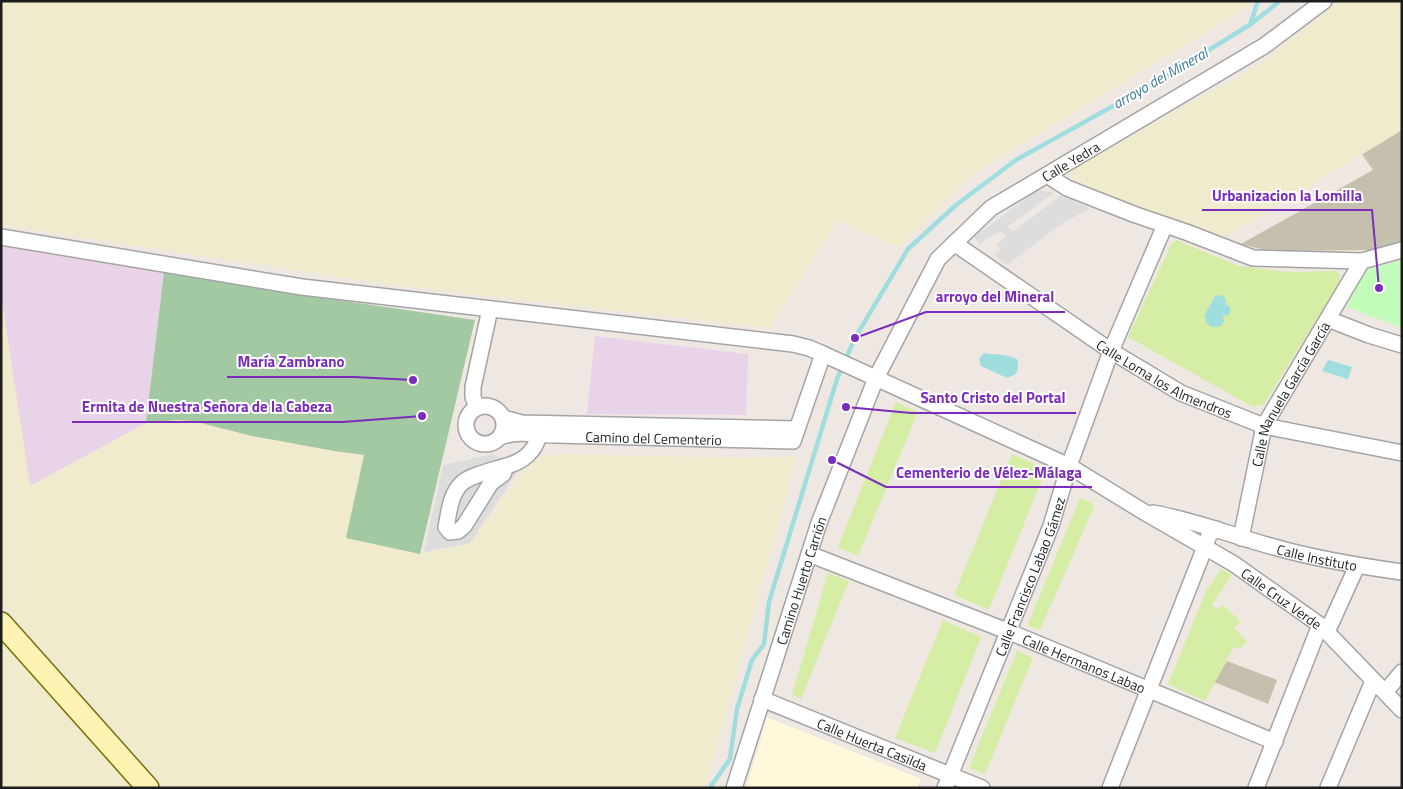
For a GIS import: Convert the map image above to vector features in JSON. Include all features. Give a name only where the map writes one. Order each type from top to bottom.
[{"type":"street","name":"Calle Yedra","points":[[876,378],[938,259],[991,208],[1264,46],[1324,1]]},
{"type":"street","points":[[1047,175],[1067,188],[1253,258],[1362,261],[1402,250]]},
{"type":"street","name":"Calle Francisco Labao Gámez","points":[[947,781],[1051,526],[1069,466],[1111,351],[1165,225]]},
{"type":"street","name":"Calle Cruz Verde","points":[[1,237],[302,287],[793,344],[809,348],[1069,466],[1234,564],[1324,629],[1402,710]]},
{"type":"street","name":"Calle Loma los Almendros","points":[[954,243],[1111,351],[1181,393],[1264,426],[1402,453]]},
{"type":"street","name":"Calle Manuela García García","points":[[1228,536],[1264,426],[1362,261]]},
{"type":"street","points":[[477,408],[473,397],[473,387],[490,309]]},
{"type":"street","points":[[1328,319],[1369,335],[1402,345]]},
{"type":"street","points":[[795,435],[823,354]]},
{"type":"street","name":"Camino Huerto Carrión","points":[[734,788],[819,523],[876,378]]},
{"type":"street","points":[[489,407],[500,413],[503,418],[504,428],[496,442],[490,444],[477,443],[468,434],[466,422],[470,414],[477,408],[489,407]]},
{"type":"street","name":"Camino del Cementerio","points":[[503,418],[522,423],[795,435]]},
{"type":"street","name":"Camino del Cementerio","points":[[500,437],[509,434],[795,435]]},
{"type":"street","points":[[506,466],[503,474],[491,483],[464,526],[458,532],[450,532],[446,527],[451,504],[455,492],[462,482],[474,476],[522,460],[533,450],[539,435]]},
{"type":"street","name":"Calle Cruz Verde","points":[[1144,512],[1174,516],[1228,536]]},
{"type":"street","points":[[1110,788],[1205,547],[1208,535],[1228,536]]},
{"type":"street","points":[[1224,558],[1219,546],[1228,536]]},
{"type":"street","name":"Calle Instituto","points":[[1228,536],[1357,566],[1402,572]]},
{"type":"street","name":"Calle Hermanos Labao","points":[[809,554],[1008,631],[1275,742]]},
{"type":"street","points":[[1256,788],[1324,629],[1357,566]]},
{"type":"street","points":[[1,623],[148,788]]},
{"type":"street","points":[[1384,692],[1402,672]]},
{"type":"street","points":[[1328,788],[1373,681]]},
{"type":"street","name":"Calle Huerta Casilda","points":[[762,699],[947,781],[982,788]]},
{"type":"shaded area","points":[[1,1],[1258,1],[973,174],[899,248],[837,221],[770,328],[383,284],[1,225]]},
{"type":"shaded area","points":[[1339,1],[1402,1],[1402,130],[1226,237],[1077,185],[1069,171],[1264,62]]},
{"type":"shaded area","points":[[1402,130],[1402,243],[1378,250],[1268,251],[1241,244],[1373,170],[1362,154]]},
{"type":"shaded area","points":[[1037,190],[1054,193],[1007,227],[1014,231],[1060,196],[1090,208],[1060,225],[1007,265],[994,255],[1001,249],[996,245],[1006,236],[1000,232],[987,238],[980,245],[974,237]]},
{"type":"shaded area","points":[[1,245],[164,271],[146,423],[30,486],[1,295]]},
{"type":"shaded area","points":[[1,295],[30,486],[146,423],[176,420],[203,423],[252,436],[364,455],[346,538],[420,554],[471,544],[518,476],[539,457],[561,454],[745,458],[797,457],[704,788],[166,788],[1,601]]},
{"type":"shaded area","points":[[595,336],[748,354],[746,415],[587,414]]},
{"type":"shaded area","points":[[493,454],[506,461],[516,474],[470,543],[424,552],[443,465]]},
{"type":"shaded area","points":[[1,636],[48,692],[135,788],[1,788]]},
{"type":"shaded area","points":[[1227,661],[1277,680],[1268,704],[1214,682]]},
{"type":"shaded area","points":[[767,717],[921,779],[917,788],[746,788]]},
{"type":"green space","points":[[1177,240],[1239,266],[1288,272],[1335,271],[1340,274],[1340,282],[1264,404],[1253,407],[1128,337],[1172,243]]},
{"type":"green space","points":[[1402,260],[1402,328],[1347,307],[1365,270]]},
{"type":"green space","points":[[164,271],[269,290],[475,320],[420,554],[346,538],[364,455],[252,436],[193,421],[176,420],[146,423]]},
{"type":"green space","points":[[896,402],[918,412],[858,556],[838,547]]},
{"type":"green space","points":[[1012,454],[1043,468],[1045,472],[989,610],[954,595]]},
{"type":"green space","points":[[1080,498],[1091,502],[1094,507],[1040,630],[1027,626]]},
{"type":"green space","points":[[1221,569],[1232,575],[1212,605],[1217,609],[1223,605],[1241,622],[1234,627],[1247,642],[1239,649],[1234,647],[1205,701],[1168,684],[1206,591]]},
{"type":"green space","points":[[828,573],[849,581],[801,699],[792,694]]},
{"type":"green space","points":[[943,620],[981,637],[935,753],[895,738]]},
{"type":"green space","points":[[1017,651],[1033,658],[985,774],[969,768]]},
{"type":"water","points":[[1220,295],[1224,297],[1226,300],[1225,305],[1228,305],[1231,310],[1229,315],[1223,316],[1224,321],[1222,325],[1213,327],[1208,325],[1204,316],[1215,296]]},
{"type":"water","points":[[984,353],[1015,358],[1018,360],[1016,374],[1007,378],[981,366],[979,359]]},
{"type":"water","points":[[1328,360],[1352,367],[1348,379],[1322,371]]},
{"type":"waterway","points":[[1251,22],[1258,1]]},
{"type":"waterway","name":"arroyo del Mineral","points":[[711,788],[730,759],[737,709],[752,660],[764,644],[769,602],[837,379],[855,338],[908,249],[956,205],[1016,160],[1167,76],[1251,24],[1280,1]]},
{"type":"place","name":"Urbanizacion la Lomilla","points":[[1379,288]]},
{"type":"place","name":"arroyo del Mineral","points":[[855,338]]},
{"type":"place","name":"María Zambrano","points":[[413,380]]},
{"type":"place","name":"Santo Cristo del Portal","points":[[846,407]]},
{"type":"place","name":"Ermita de Nuestra Señora de la Cabeza","points":[[422,416]]},
{"type":"place","name":"Cementerio de Vélez-Málaga","points":[[832,460]]}]
